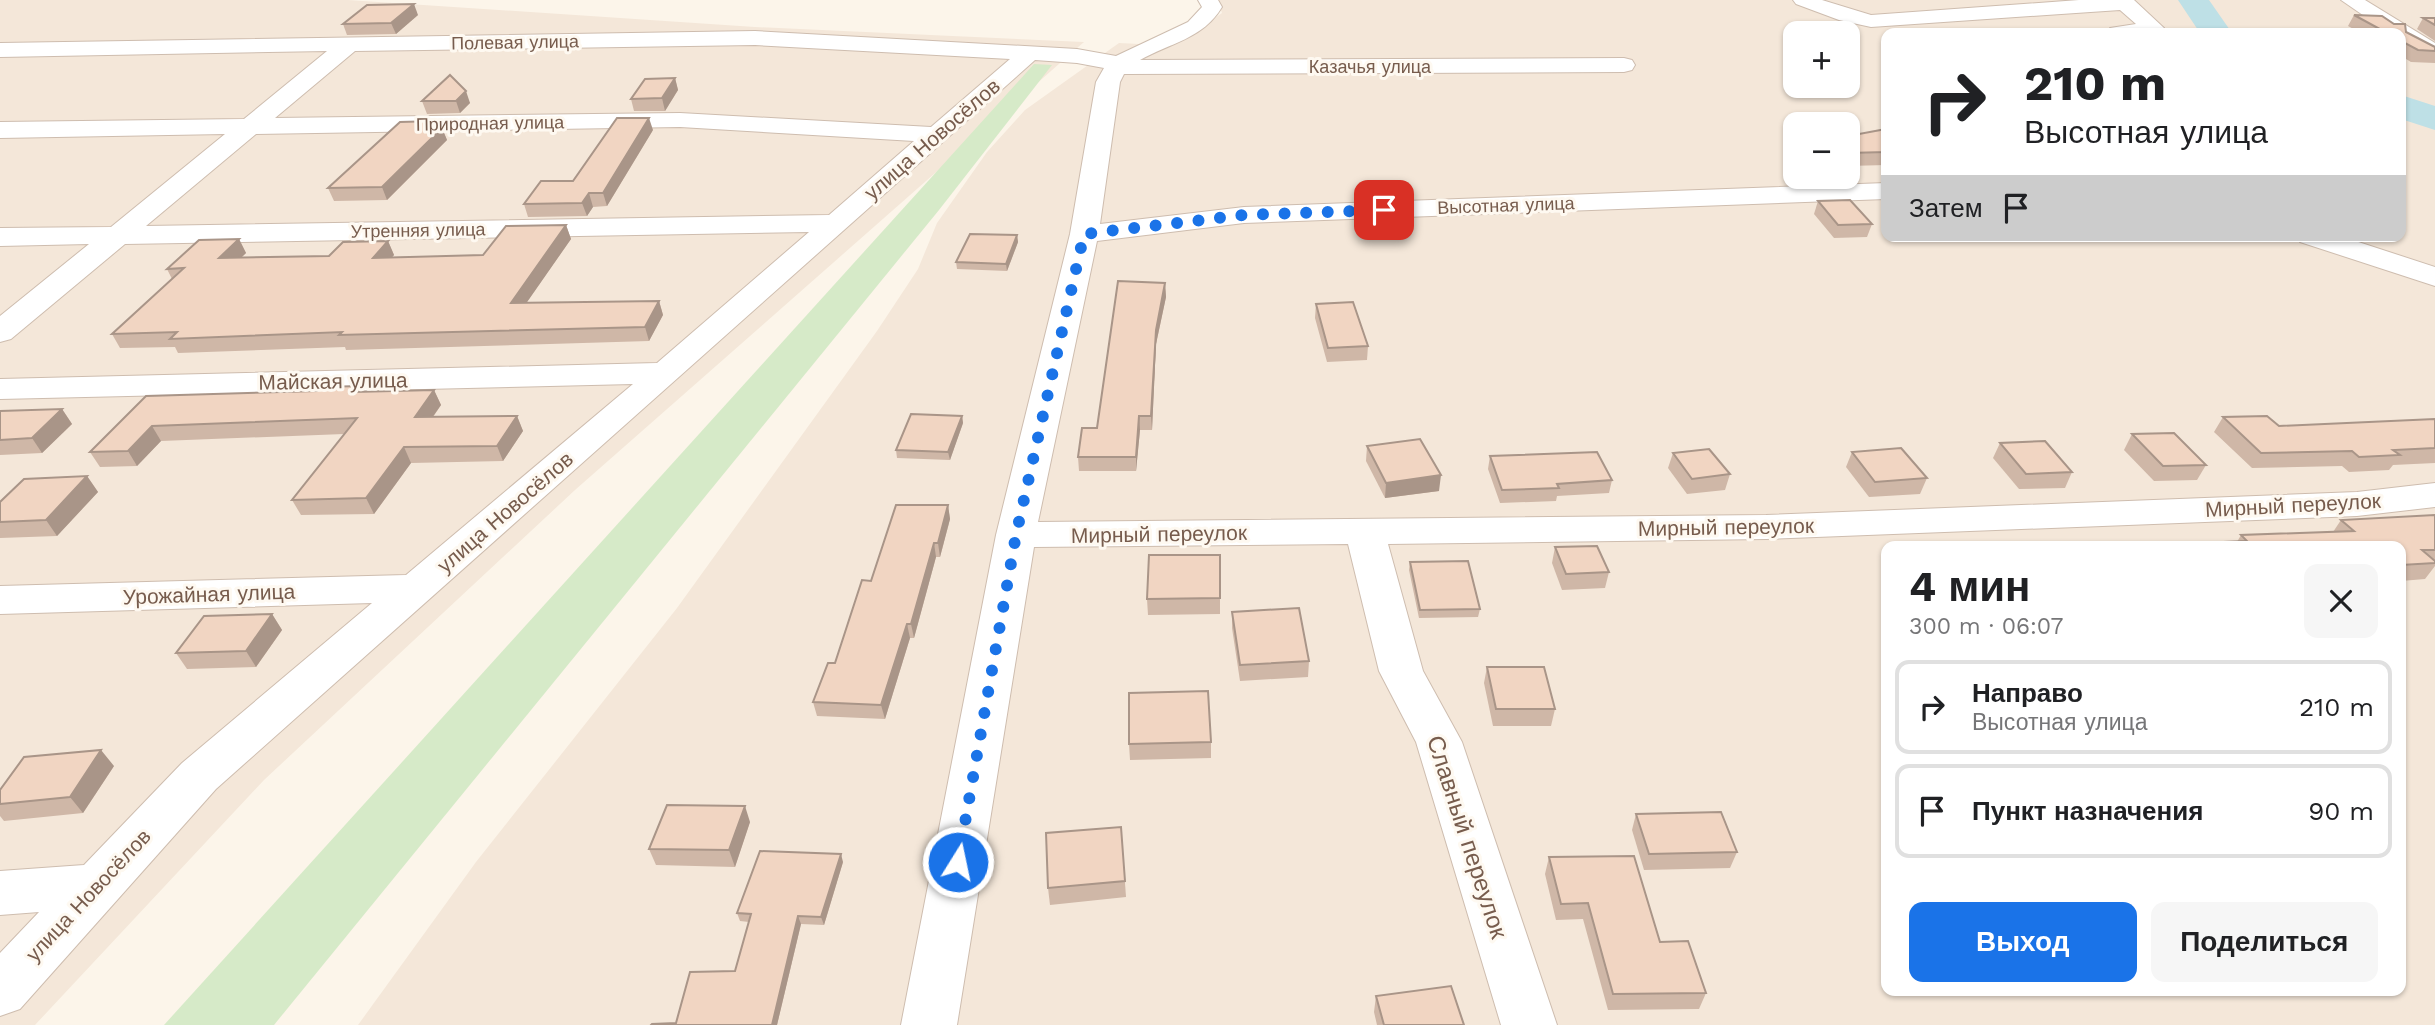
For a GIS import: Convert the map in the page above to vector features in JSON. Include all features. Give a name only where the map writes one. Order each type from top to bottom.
[{"type":"street","points":[[929,1025],[1016,535],[1084,234],[1108,82],[1117,66],[1137,52],[1199,22],[1209,14],[1212,7],[1208,0]]},
{"type":"street","points":[[2351,0],[2395,28]]},
{"type":"street","points":[[1810,2],[1846,16],[1871,20],[2124,1],[2153,28]]},
{"type":"street","points":[[2406,35],[2435,53]]},
{"type":"street","name":"Полевая улица","points":[[0,50],[755,38],[1030,53],[1107,60],[1117,66]]},
{"type":"street","points":[[0,332],[254,126],[350,44]]},
{"type":"street","name":"улица Новосёлов","points":[[0,991],[199,776],[666,373],[1030,53]]},
{"type":"street","name":"Казачья улица","points":[[1117,66],[1624,65]]},
{"type":"street","name":"Природная улица","points":[[0,130],[680,120],[938,135]]},
{"type":"street","name":"Высотная улица","points":[[1084,234],[1244,215],[1881,191]]},
{"type":"street","name":"Утренняя улица","points":[[0,237],[835,223]]},
{"type":"street","points":[[2328,242],[2435,277]]},
{"type":"street","name":"Майская улица","points":[[0,389],[666,373]]},
{"type":"street","name":"Мирный переулок","points":[[1016,535],[1889,524],[2357,503],[2435,495]]},
{"type":"street","name":"Славный переулок","points":[[1365,532],[1401,671],[1439,742],[1529,1025]]},
{"type":"street","name":"Урожайная улица","points":[[0,600],[418,588]]},
{"type":"street","points":[[0,893],[95,886]]},
{"type":"shaded area","points":[[0,0],[348,0],[755,27],[1084,42],[575,490],[264,780],[35,1025],[0,1025]]},
{"type":"shaded area","points":[[1217,0],[2435,0],[2435,1025],[358,1025],[476,862],[677,608],[877,331],[918,269],[937,223],[987,152],[1025,110],[1119,43],[1160,45],[1198,30],[1222,13]]},
{"type":"green space","points":[[1034,64],[1052,65],[939,210],[274,1025],[164,1025]]},
{"type":"building","points":[[414,4],[391,23],[343,24],[367,5]]},
{"type":"building","points":[[2354,15],[2382,16],[2394,24],[2405,24],[2406,28],[2378,28]]},
{"type":"building","points":[[2423,18],[2435,18],[2435,25]]},
{"type":"building","points":[[2406,32],[2435,47],[2435,51],[2418,50],[2406,44]]},
{"type":"building","points":[[450,75],[466,91],[456,101],[422,101]]},
{"type":"building","points":[[675,78],[662,98],[631,99],[645,79]]},
{"type":"building","points":[[617,118],[649,118],[603,193],[589,193],[582,203],[524,204],[541,181],[573,181]]},
{"type":"building","points":[[435,121],[428,128],[442,128],[382,187],[328,188],[400,122]]},
{"type":"building","points":[[1881,130],[1881,152],[1860,153],[1860,134]]},
{"type":"building","points":[[1850,200],[1872,224],[1838,225],[1818,201]]},
{"type":"building","points":[[566,225],[511,303],[659,301],[645,327],[339,335],[342,332],[170,339],[177,332],[112,334],[184,268],[167,269],[199,240],[239,239],[219,258],[329,256],[343,242],[388,241],[373,258],[483,255],[506,226]]},
{"type":"building","points":[[970,234],[1017,235],[1006,264],[956,262]]},
{"type":"building","points":[[1118,281],[1165,283],[1156,330],[1151,416],[1139,416],[1136,457],[1078,457],[1082,428],[1097,428]]},
{"type":"building","points":[[1353,302],[1368,346],[1328,348],[1316,304]]},
{"type":"building","points":[[360,386],[355,392],[434,390],[415,417],[517,416],[497,446],[404,447],[366,498],[292,500],[357,418],[152,426],[128,451],[90,452],[146,396],[317,391],[320,387]]},
{"type":"building","points":[[62,409],[32,438],[0,440],[0,411]]},
{"type":"building","points":[[911,414],[962,416],[948,452],[896,450]]},
{"type":"building","points":[[2267,416],[2279,426],[2435,419],[2435,448],[2393,450],[2400,455],[2359,457],[2352,451],[2261,453],[2223,417]]},
{"type":"building","points":[[2174,433],[2206,465],[2163,466],[2132,434]]},
{"type":"building","points":[[1420,439],[1441,475],[1386,483],[1367,446]]},
{"type":"building","points":[[2045,441],[2072,472],[2026,474],[2000,443]]},
{"type":"building","points":[[1901,448],[1927,478],[1875,482],[1852,452]]},
{"type":"building","points":[[1709,449],[1730,474],[1692,479],[1673,453]]},
{"type":"building","points":[[1597,452],[1612,480],[1557,484],[1559,488],[1502,490],[1490,456]]},
{"type":"building","points":[[87,476],[46,520],[0,522],[0,502],[24,479]]},
{"type":"building","points":[[896,505],[948,505],[911,624],[907,624],[881,705],[813,702],[828,663],[835,663],[862,580],[871,581]]},
{"type":"building","points":[[2435,515],[2435,550],[2422,550],[2435,563],[2406,565],[2406,541],[2247,541],[2241,535],[2354,531],[2341,520]]},
{"type":"building","points":[[1597,546],[1609,572],[1566,574],[1555,547]]},
{"type":"building","points":[[1149,555],[1220,555],[1220,598],[1147,599]]},
{"type":"building","points":[[1468,561],[1480,609],[1420,610],[1410,562]]},
{"type":"building","points":[[1299,608],[1309,661],[1240,665],[1232,612]]},
{"type":"building","points":[[272,614],[246,651],[176,653],[204,616]]},
{"type":"building","points":[[1487,667],[1544,667],[1555,709],[1496,709]]},
{"type":"building","points":[[1208,691],[1211,742],[1129,744],[1129,693]]},
{"type":"building","points":[[101,750],[70,797],[0,804],[0,790],[24,757]]},
{"type":"building","points":[[667,805],[745,806],[729,850],[649,849]]},
{"type":"building","points":[[1721,812],[1737,852],[1649,854],[1636,814]]},
{"type":"building","points":[[1121,827],[1125,881],[1048,888],[1046,833]]},
{"type":"building","points":[[760,851],[841,854],[821,917],[798,916],[772,1025],[651,1025],[676,1023],[690,972],[735,971],[751,914],[737,913]]},
{"type":"building","points":[[1634,856],[1660,942],[1688,941],[1706,993],[1613,994],[1588,903],[1561,904],[1549,857]]},
{"type":"building","points":[[1451,986],[1464,1025],[1384,1025],[1376,996]]},
{"type":"waterway","points":[[2193,0],[2213,28]]},
{"type":"waterway","points":[[2406,108],[2435,119]]},
{"type":"route","points":[[958,862],[1016,535],[1084,234],[1244,215],[1384,210]]}]
